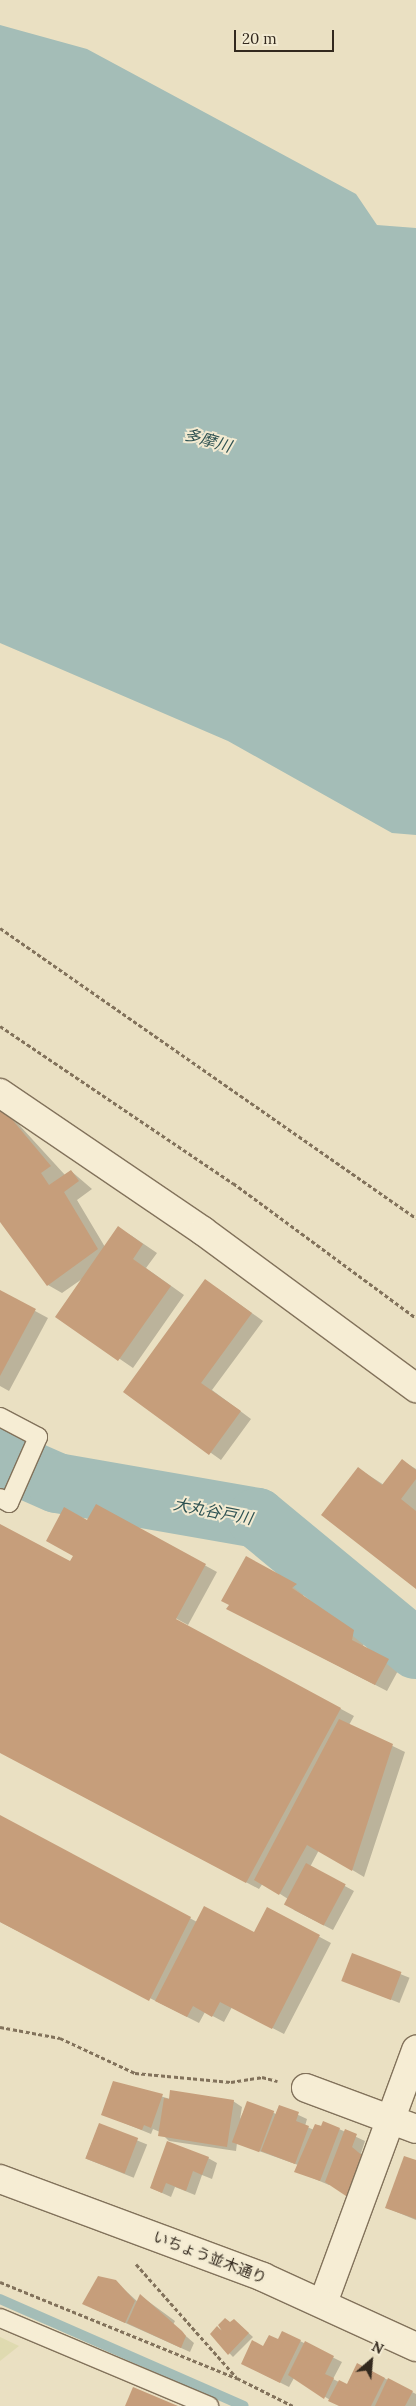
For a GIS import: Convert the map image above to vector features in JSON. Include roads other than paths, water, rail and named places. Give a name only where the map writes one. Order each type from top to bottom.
[{"type":"street","points":[[0,1093],[203,1231],[416,1388]]},
{"type":"street","points":[[323,2302],[416,2050]]},
{"type":"street","points":[[306,2088],[416,2129]]},
{"type":"street","name":"いちょう並木通り","points":[[0,2179],[323,2302],[416,2346]]},
{"type":"lane","points":[[0,1417],[38,1437],[5,1501]]},
{"type":"lane","points":[[0,2318],[209,2406]]},
{"type":"water","name":"多摩川","points":[[0,25],[87,49],[356,194],[377,225],[416,228],[416,835],[392,833],[228,741],[0,643]]},
{"type":"waterway","name":"大丸谷戸川","points":[[0,1458],[57,1483],[257,1518],[416,1649]]},
{"type":"waterway","points":[[0,2299],[244,2406]]}]
